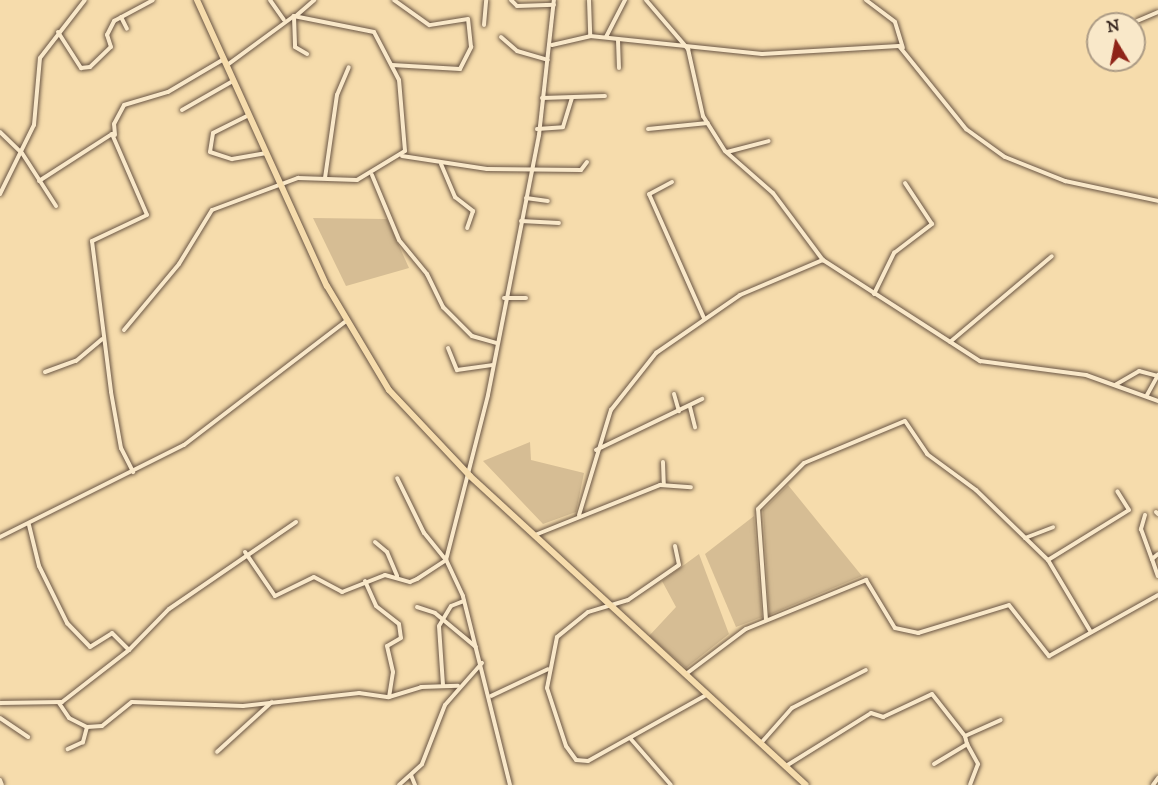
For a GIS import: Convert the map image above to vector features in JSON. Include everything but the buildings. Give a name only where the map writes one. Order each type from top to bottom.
[{"type":"highway","points":[[197,0],[345,321],[389,390],[470,476],[806,785]]},
{"type":"street","points":[[0,194],[34,125],[40,58],[85,0]]},
{"type":"street","points":[[58,32],[85,69],[106,56],[112,45],[107,35],[121,17],[153,0]]},
{"type":"street","points":[[270,0],[284,20]]},
{"type":"street","points":[[133,472],[121,448],[103,339],[93,237],[147,215],[115,135],[114,124],[124,105],[168,92],[225,62],[284,20],[295,16],[314,0]]},
{"type":"street","points":[[392,64],[460,69],[471,46],[468,20],[429,25],[394,0]]},
{"type":"street","points":[[484,25],[486,0]]},
{"type":"street","points":[[245,552],[275,596],[314,577],[342,592],[365,581],[398,577],[410,582],[446,560],[470,476],[504,298],[526,198],[552,45],[554,2],[518,6],[512,0]]},
{"type":"street","points":[[590,0],[590,36]]},
{"type":"street","points":[[606,37],[625,0]]},
{"type":"street","points":[[646,0],[688,49],[708,123],[727,152],[773,193],[823,260],[950,342],[989,364],[1077,373],[1147,395],[1158,401]]},
{"type":"street","points":[[866,0],[895,22],[903,48],[966,129],[1005,157],[1065,181],[1157,200]]},
{"type":"street","points":[[295,16],[295,47],[307,54]]},
{"type":"street","points":[[295,16],[377,33],[392,64],[406,127],[402,156]]},
{"type":"street","points":[[121,17],[127,29]]},
{"type":"street","points":[[552,45],[590,36],[688,49],[783,54],[878,45],[903,48]]},
{"type":"street","points":[[501,37],[517,51],[548,60]]},
{"type":"street","points":[[618,40],[619,68]]},
{"type":"street","points":[[325,178],[337,95],[349,67]]},
{"type":"street","points":[[183,110],[234,81]]},
{"type":"street","points":[[542,98],[605,96]]},
{"type":"street","points":[[537,129],[563,127],[572,98]]},
{"type":"street","points":[[249,114],[213,133],[210,152],[232,159],[267,153]]},
{"type":"street","points":[[648,129],[708,123]]},
{"type":"street","points":[[0,132],[22,153],[56,206]]},
{"type":"street","points":[[39,181],[115,135]]},
{"type":"street","points":[[727,152],[769,141]]},
{"type":"street","points":[[124,330],[179,264],[207,214],[298,178],[357,180],[372,175],[402,156],[441,164],[581,170],[587,162]]},
{"type":"street","points":[[441,164],[454,197],[473,211],[467,228]]},
{"type":"street","points":[[372,175],[397,236],[427,274],[443,307],[472,336],[496,343]]},
{"type":"street","points":[[672,182],[649,194],[704,318]]},
{"type":"street","points":[[874,294],[894,253],[932,224],[905,183]]},
{"type":"street","points":[[526,198],[548,201]]},
{"type":"street","points":[[521,221],[559,223]]},
{"type":"street","points":[[950,342],[1052,255]]},
{"type":"street","points":[[579,515],[596,450],[611,410],[628,385],[656,354],[704,318],[740,295],[823,260]]},
{"type":"street","points":[[504,298],[526,298]]},
{"type":"street","points":[[0,537],[29,525],[133,472],[233,411],[303,348],[345,321]]},
{"type":"street","points":[[45,372],[76,361],[103,339]]},
{"type":"street","points":[[448,348],[457,370],[492,365]]},
{"type":"street","points":[[1115,385],[1139,371],[1158,376],[1147,395]]},
{"type":"street","points":[[674,394],[679,411]]},
{"type":"street","points":[[596,450],[690,407],[702,399]]},
{"type":"street","points":[[690,407],[695,427]]},
{"type":"street","points":[[766,620],[758,509],[804,463],[883,427],[905,422],[927,454],[976,490],[1048,560],[1091,632]]},
{"type":"street","points":[[663,462],[664,485]]},
{"type":"street","points":[[397,478],[424,533],[446,560],[464,601],[491,696],[510,785]]},
{"type":"street","points":[[534,535],[579,515],[664,485],[691,487]]},
{"type":"street","points":[[1048,560],[1129,510],[1117,491]]},
{"type":"street","points":[[1145,515],[1141,529],[1158,576]]},
{"type":"street","points":[[0,703],[59,702],[129,650],[156,619],[245,552],[296,522]]},
{"type":"street","points":[[29,525],[39,566],[67,623],[90,647],[112,633],[129,650]]},
{"type":"street","points":[[1025,538],[1053,527]]},
{"type":"street","points":[[375,542],[387,552],[398,577]]},
{"type":"street","points":[[675,546],[680,565],[613,607],[588,612],[557,637],[548,669],[554,716],[576,760],[588,761],[708,694]]},
{"type":"street","points":[[1152,559],[1158,554]]},
{"type":"street","points":[[686,674],[736,634],[866,579],[877,590],[890,622],[902,631],[952,625],[1009,605],[1049,657],[1158,595]]},
{"type":"street","points":[[365,581],[376,606],[399,624],[401,638],[387,646],[393,672],[389,697]]},
{"type":"street","points":[[443,685],[439,626],[451,606],[464,601]]},
{"type":"street","points":[[417,607],[444,619],[476,648]]},
{"type":"street","points":[[399,785],[422,764],[458,686],[482,663]]},
{"type":"street","points":[[491,696],[548,669]]},
{"type":"street","points":[[760,743],[792,708],[866,670]]},
{"type":"street","points":[[59,702],[69,718],[87,727],[102,726],[132,702],[328,701],[358,693],[389,697],[443,685],[458,686]]},
{"type":"street","points":[[785,766],[871,713],[884,717],[932,694],[965,736],[978,764],[970,785]]},
{"type":"street","points":[[217,752],[273,702]]},
{"type":"street","points":[[0,718],[28,737]]},
{"type":"street","points":[[965,736],[1001,720]]},
{"type":"street","points":[[68,749],[83,742],[87,727]]},
{"type":"street","points":[[630,738],[671,785]]},
{"type":"street","points":[[933,764],[967,744]]},
{"type":"street","points":[[411,775],[415,785]]},
{"type":"street","points":[[1153,785],[1158,778]]},
{"type":"street","points":[[0,780],[2,785]]},
{"type":"shaded area","points":[[313,218],[387,219],[409,268],[346,286]]},
{"type":"shaded area","points":[[530,442],[531,460],[584,473],[576,512],[543,524],[483,461]]},
{"type":"shaded area","points":[[788,485],[862,576],[769,615],[763,510]]},
{"type":"shaded area","points":[[754,516],[762,617],[736,627],[705,554]]},
{"type":"shaded area","points":[[699,554],[729,634],[686,668],[649,636],[676,607],[662,581]]}]
